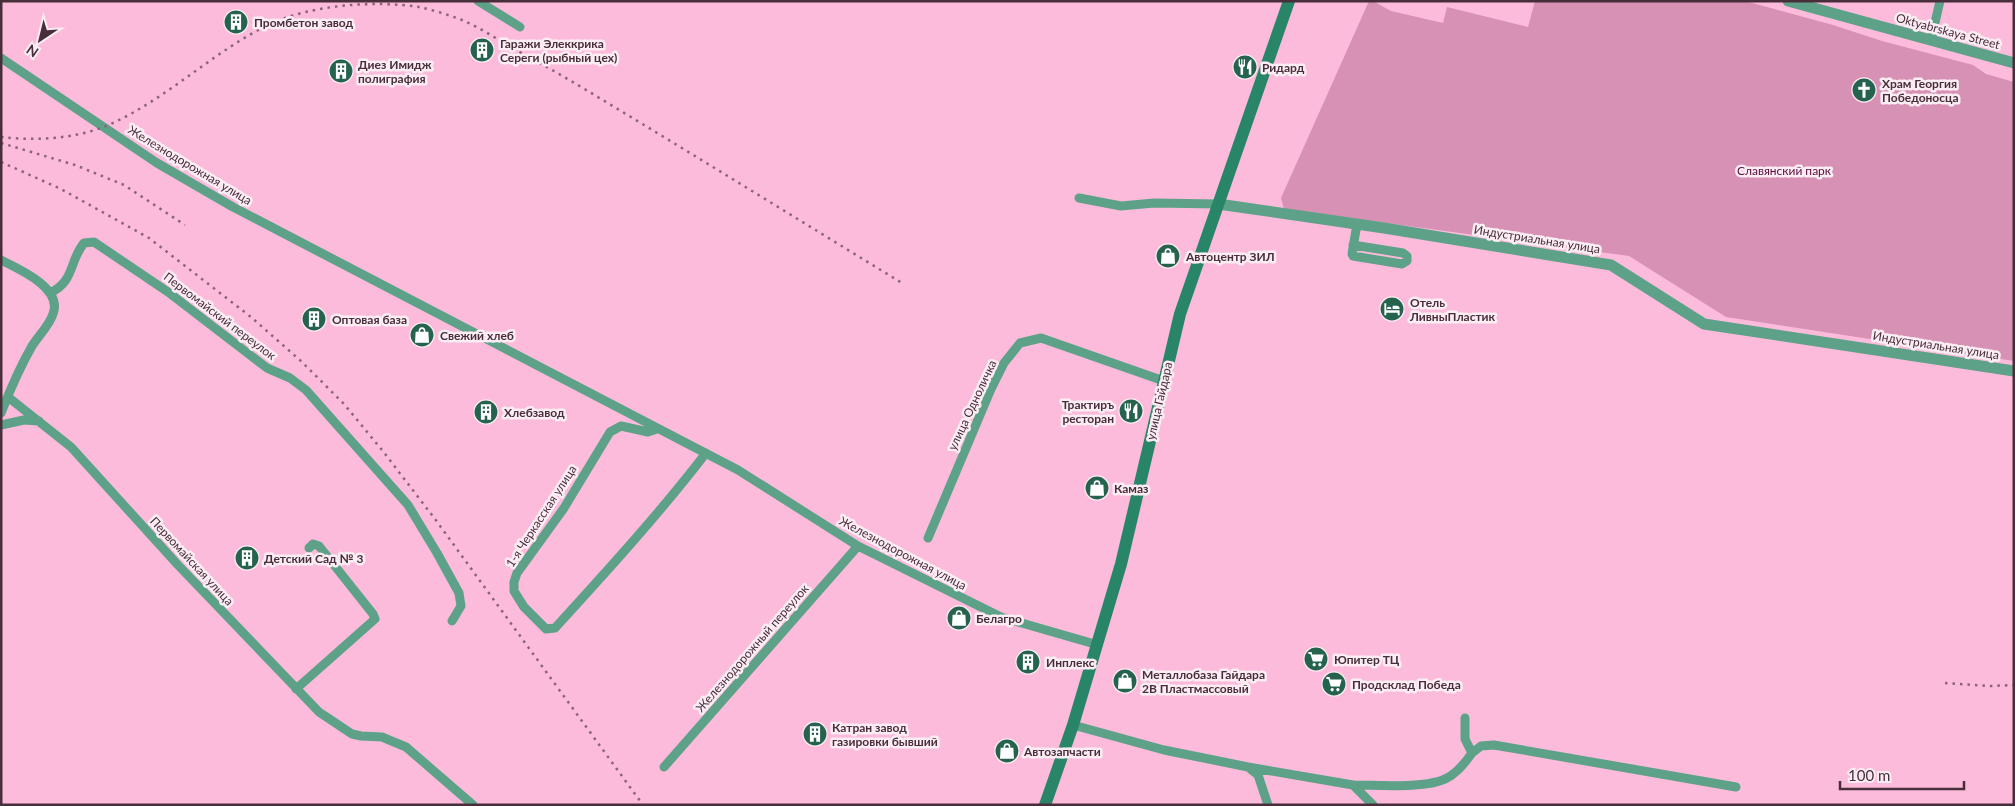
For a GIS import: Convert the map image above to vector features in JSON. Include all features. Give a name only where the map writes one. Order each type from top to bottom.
[{"type":"main road","name":"улица Гайдара","points":[[1045,805],[1073,725],[1121,564],[1180,314],[1289,1]]},
{"type":"street","points":[[478,1],[520,27]]},
{"type":"street","name":"Oktyabrskaya Street","points":[[1788,1],[2014,63]]},
{"type":"street","points":[[1931,40],[1940,1]]},
{"type":"street","name":"Железнодорожная улица","points":[[1,58],[157,163],[233,207],[738,470],[858,546],[1000,617],[1098,645]]},
{"type":"street","points":[[1079,198],[1121,206],[1154,203],[1218,204]]},
{"type":"street","name":"Индустриальная улица","points":[[1218,204],[1611,265],[1704,324],[2014,371]]},
{"type":"street","points":[[1353,245],[1403,253],[1407,256],[1407,260],[1402,264],[1355,257],[1352,254],[1353,245],[1356,224]]},
{"type":"street","name":"Первомайский переулок","points":[[50,293],[66,283],[75,258],[84,243],[94,242],[168,292],[267,368],[299,384],[408,506],[438,553],[459,593],[461,606],[452,621]]},
{"type":"street","points":[[1,260],[32,277],[50,293],[54,306],[53,315],[28,353],[1,413]]},
{"type":"street","name":"улица Одноличка","points":[[928,538],[991,389],[1008,358],[1020,343],[1041,338],[1164,381]]},
{"type":"street","name":"Первомайская улица","points":[[8,397],[71,447],[178,565],[320,712],[352,734],[382,737],[406,747],[473,805]]},
{"type":"street","points":[[1,425],[24,420],[39,421]]},
{"type":"street","name":"1-я Черкасская улица","points":[[657,429],[648,432],[621,426],[610,432],[564,508],[521,565],[514,582],[514,591],[524,607],[546,629],[555,628],[621,556],[670,500],[706,453]]},
{"type":"street","points":[[296,689],[375,619],[319,546],[313,544],[309,548]]},
{"type":"street","name":"Железнодорожный переулок","points":[[664,767],[858,546]]},
{"type":"street","points":[[1465,718],[1466,739],[1472,753]]},
{"type":"street","points":[[1073,725],[1164,750],[1353,785],[1413,784],[1446,779],[1456,772],[1472,753],[1481,746],[1494,745],[1736,787]]},
{"type":"street","points":[[1248,767],[1258,775],[1268,805]]},
{"type":"street","points":[[1353,785],[1373,805]]},
{"type":"green space","name":"Славянский парк","points":[[1369,1],[1373,1],[1391,11],[1443,23],[1447,7],[1528,27],[1535,1],[1745,1],[1973,65],[1986,74],[2014,82],[2014,361],[1726,317],[1629,256],[1284,209],[1281,198]]},
{"type":"railway","points":[[1,137],[27,139],[54,138],[81,134],[106,126],[128,116],[169,90],[249,35],[270,24],[304,12],[363,4],[419,7],[446,14],[483,30],[652,130],[902,283]]},
{"type":"railway","points":[[1,143],[75,165],[124,185],[185,225]]},
{"type":"railway","points":[[1,162],[61,189],[149,238],[251,317],[302,362],[344,404],[435,519],[643,805]]},
{"type":"railway","points":[[1945,683],[1990,686],[2014,685]]},
{"type":"place","name":"Промбетон завод","points":[[236,22]]},
{"type":"place","name":"Гаражи Элеккрика Сереги (рыбный цех)","points":[[482,50]]},
{"type":"place","name":"Ридард","points":[[1245,67]]},
{"type":"place","name":"Диез Имидж полиграфия","points":[[341,71]]},
{"type":"place","name":"Храм Георгия Победоносца","points":[[1864,90]]},
{"type":"place","name":"Автоцентр ЗИЛ","points":[[1168,256]]},
{"type":"place","name":"Отель ЛивныПластик","points":[[1392,309]]},
{"type":"place","name":"Оптовая база","points":[[314,319]]},
{"type":"place","name":"Свежий хлеб","points":[[422,335]]},
{"type":"place","name":"Трактиръ ресторан","points":[[1131,411]]},
{"type":"place","name":"Хлебзавод","points":[[486,412]]},
{"type":"place","name":"Камаз","points":[[1097,488]]},
{"type":"place","name":"Детский Сад № 3","points":[[247,558]]},
{"type":"place","name":"Белагро","points":[[959,618]]},
{"type":"place","name":"Юпитер ТЦ","points":[[1316,659]]},
{"type":"place","name":"Инплекс","points":[[1028,662]]},
{"type":"place","name":"Металлобаза Гайдара 2В Пластмассовый","points":[[1125,681]]},
{"type":"place","name":"Продсклад Победа","points":[[1334,684]]},
{"type":"place","name":"Катран завод газировки бывший","points":[[815,734]]},
{"type":"place","name":"Автозапчасти","points":[[1007,751]]}]
